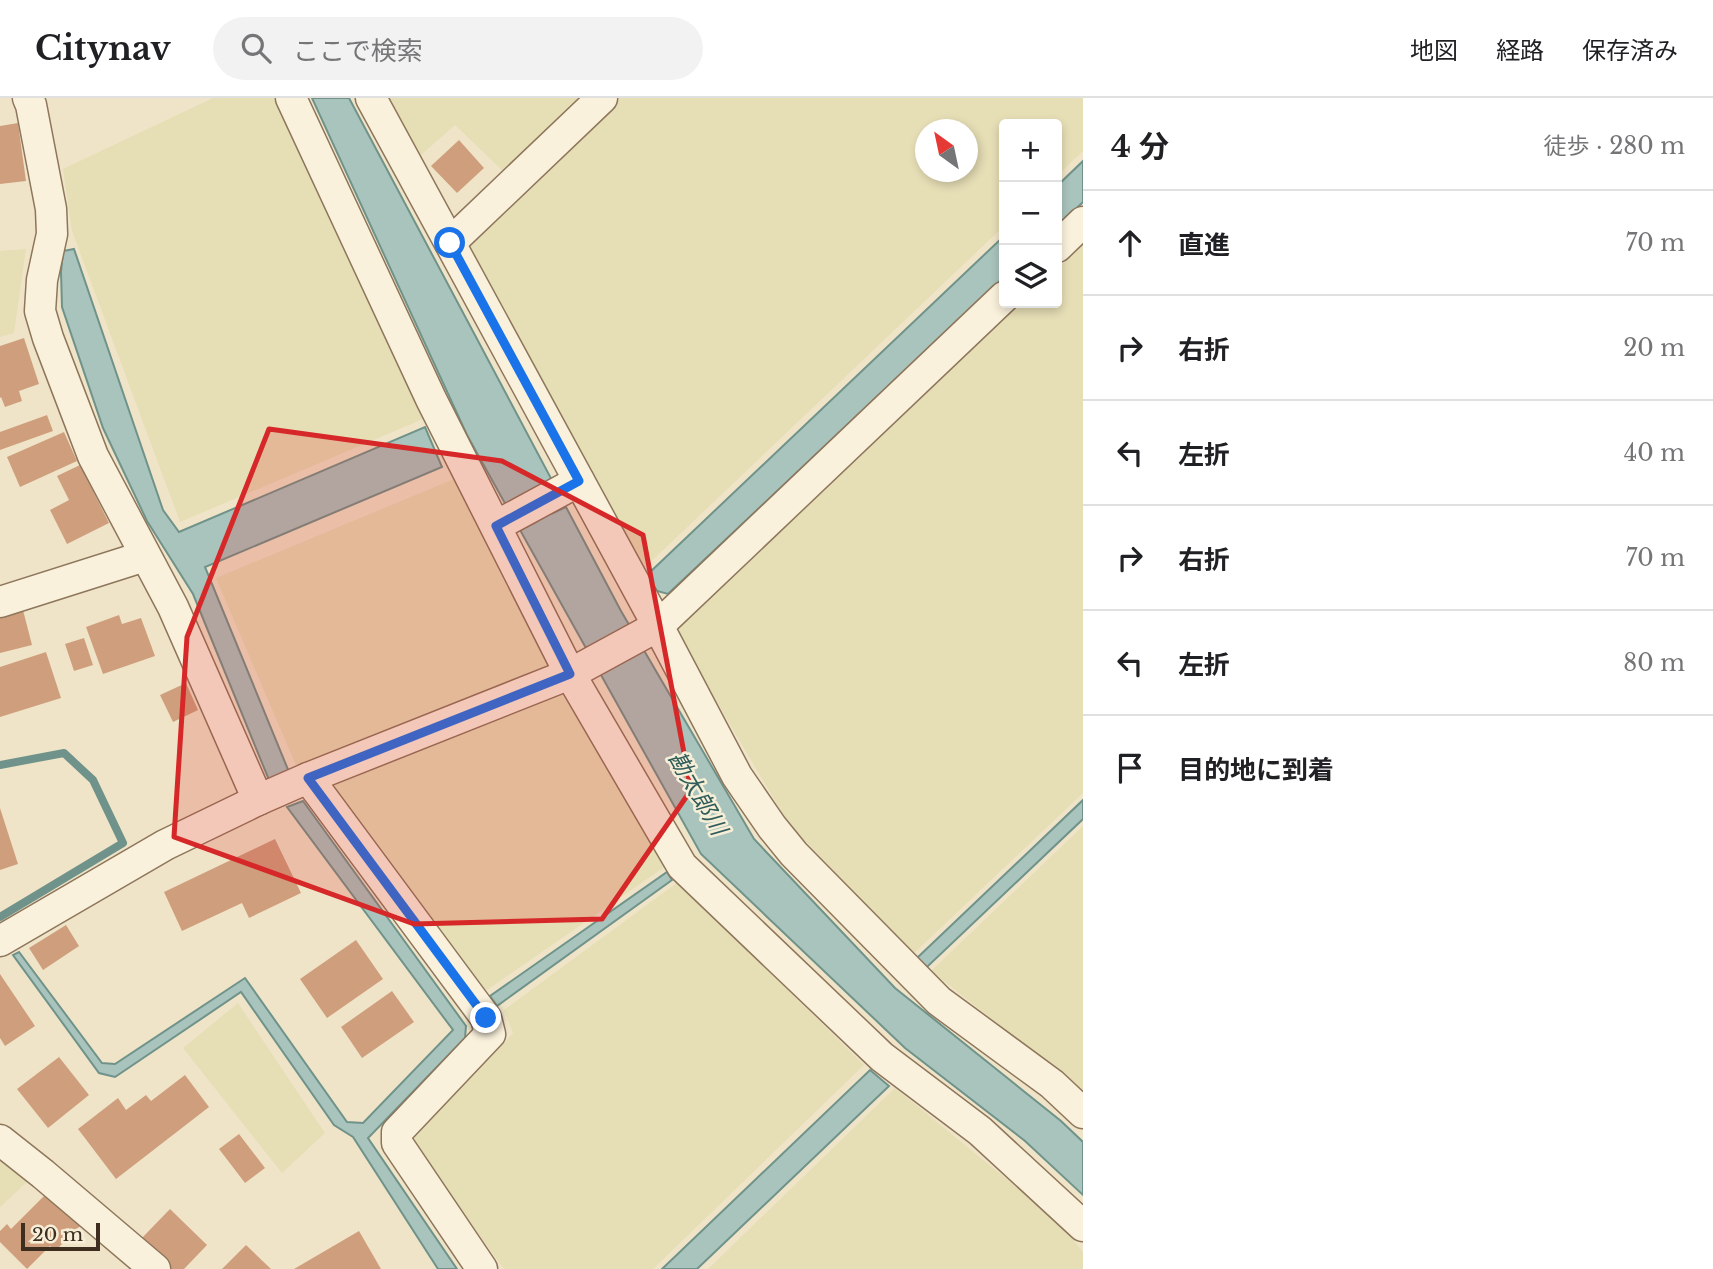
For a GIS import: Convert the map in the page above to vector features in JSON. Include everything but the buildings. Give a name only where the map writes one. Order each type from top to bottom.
[{"type":"street","points":[[28,98],[51,209],[52,234],[41,280],[40,311],[48,338],[93,456],[173,607],[258,800]]},
{"type":"street","points":[[291,98],[431,399],[570,674],[682,866],[882,1057],[980,1131],[1083,1226]]},
{"type":"street","points":[[371,98],[737,776],[772,827],[794,853],[939,1001],[1052,1084],[1083,1112]]},
{"type":"street","points":[[450,243],[602,98]]},
{"type":"street","points":[[1059,245],[1083,222]]},
{"type":"street","points":[[0,941],[164,845],[258,800],[570,674],[658,626],[999,302]]},
{"type":"street","points":[[496,526],[579,481]]},
{"type":"street","points":[[0,602],[145,556]]},
{"type":"street","points":[[308,778],[486,1018],[490,1034],[397,1132],[397,1143],[482,1269]]},
{"type":"street","points":[[0,1140],[155,1269]]},
{"type":"highlighted area","points":[[269,429],[502,461],[643,535],[691,790],[602,919],[414,924],[174,837],[187,637]]},
{"type":"shaded area","points":[[213,98],[273,98],[423,419],[180,522],[72,231],[63,169]]},
{"type":"shaded area","points":[[388,98],[582,98],[504,172],[455,125],[420,156]]},
{"type":"shaded area","points":[[620,98],[1083,98],[1083,151],[1062,171],[1062,119],[999,119],[999,231],[640,572],[466,245]]},
{"type":"shaded area","points":[[1083,245],[1083,793],[913,954],[788,823],[675,631],[1017,308],[1062,308],[1062,264]]},
{"type":"shaded area","points":[[26,249],[14,333],[0,337],[0,251]]},
{"type":"shaded area","points":[[454,479],[666,866],[484,992],[298,770],[216,578]]},
{"type":"shaded area","points":[[1083,826],[1083,1091],[931,971]]},
{"type":"shaded area","points":[[678,882],[864,1065],[653,1269],[504,1269],[410,1141],[513,1033],[504,1010]]},
{"type":"shaded area","points":[[238,1003],[325,1133],[282,1173],[183,1048]]},
{"type":"shaded area","points":[[895,1088],[1058,1221],[1083,1252],[1083,1269],[708,1269]]},
{"type":"shaded area","points":[[0,1153],[32,1177],[0,1207]]},
{"type":"water","name":"勘太郎川","points":[[312,98],[349,98],[554,484],[539,492],[551,514],[566,507],[621,611],[754,839],[895,988],[1061,1121],[1083,1142],[1083,1195],[1025,1141],[905,1048],[701,854],[520,530],[536,522],[524,500],[507,507],[467,435]]},
{"type":"water","points":[[1083,161],[1083,202],[1062,222],[1062,182]]},
{"type":"water","points":[[999,241],[999,282],[668,594],[657,591],[647,575]]},
{"type":"water","points":[[74,249],[163,510],[179,532],[425,427],[442,467],[205,567],[289,772],[269,780],[193,594],[147,521],[103,428],[62,307],[63,251]]},
{"type":"water","points":[[1083,800],[1083,819],[927,967],[917,958]]},
{"type":"water","points":[[303,801],[466,1026],[465,1038],[368,1138],[457,1269],[438,1269],[353,1137],[334,1125],[241,992],[115,1077],[99,1073],[13,955],[19,952],[102,1063],[115,1064],[245,978],[347,1122],[363,1123],[453,1030],[287,807]]},
{"type":"water","points":[[667,872],[672,880],[497,1006],[490,996]]},
{"type":"water","points":[[870,1070],[889,1086],[697,1269],[662,1269]]},
{"type":"waterway","points":[[0,765],[64,753],[93,780],[123,843],[0,917]]},
{"type":"route","points":[[450,243],[579,481],[496,526],[570,674],[308,778],[486,1018]]}]
